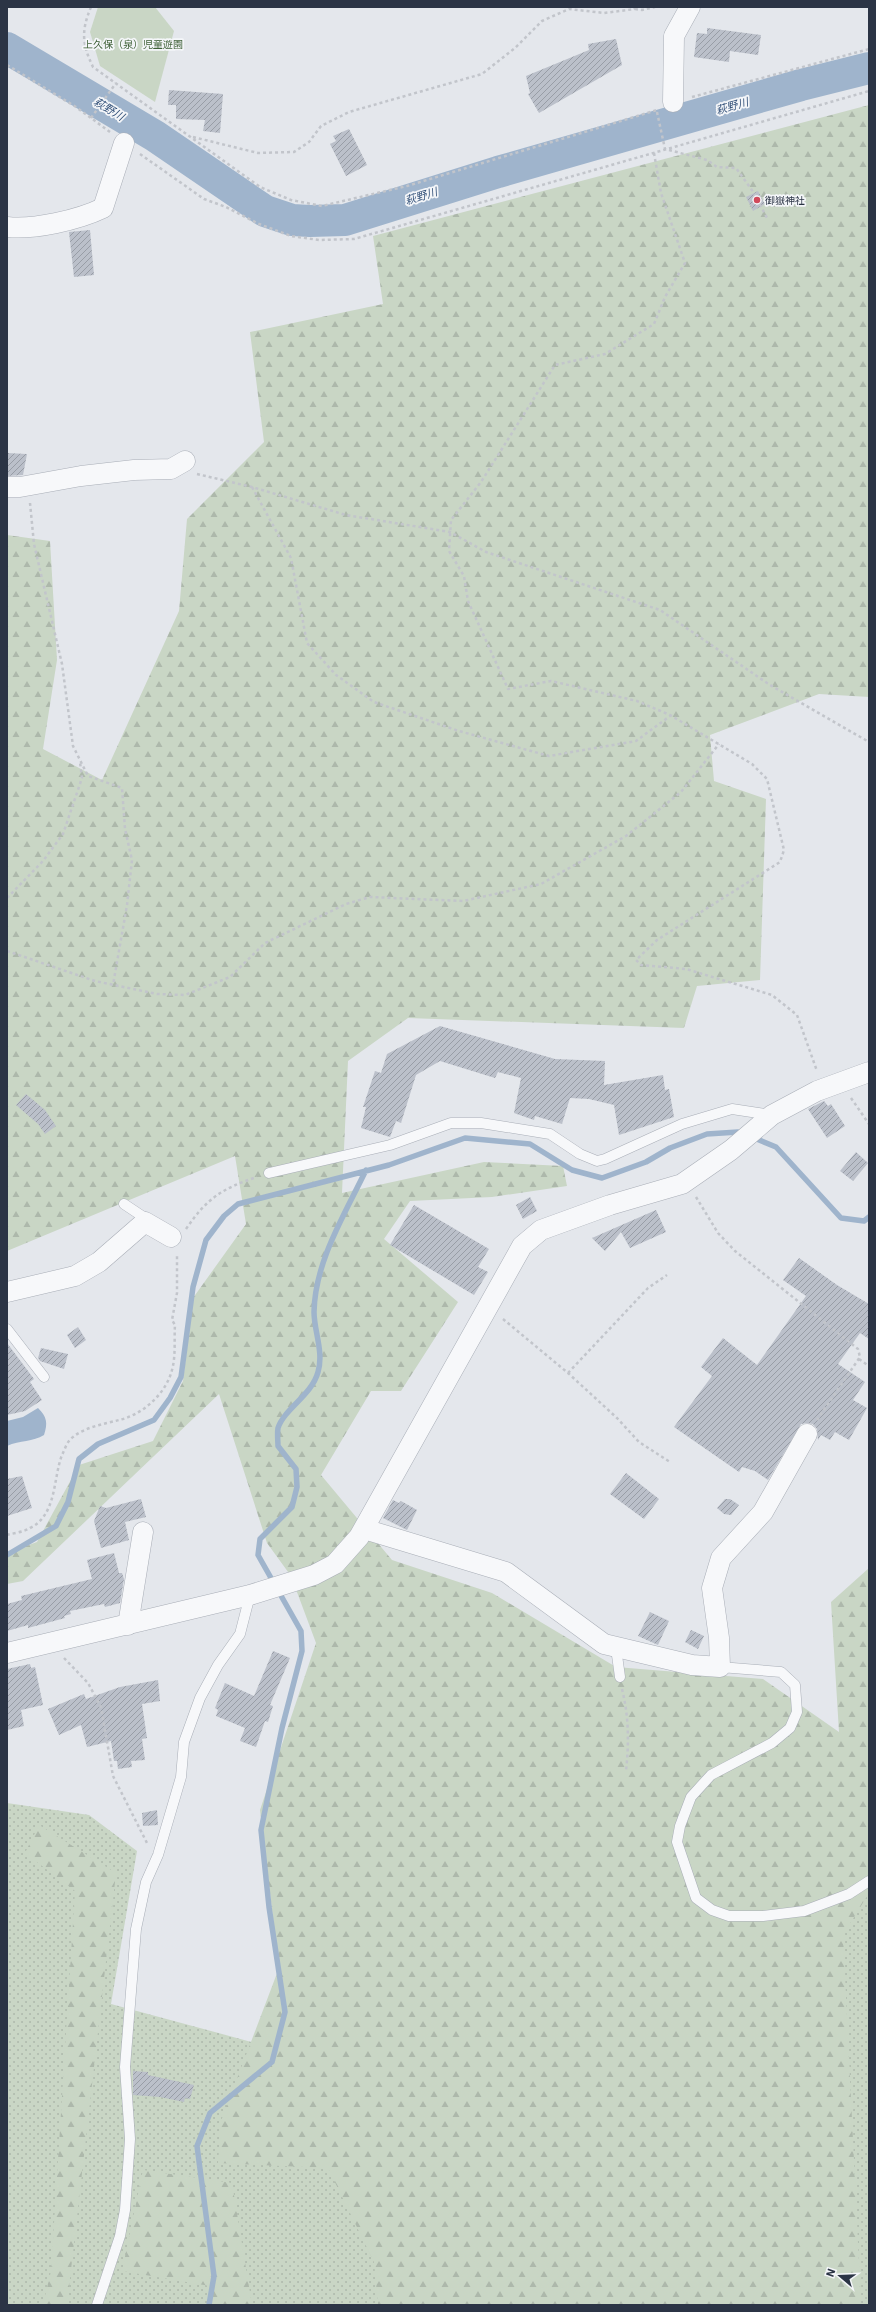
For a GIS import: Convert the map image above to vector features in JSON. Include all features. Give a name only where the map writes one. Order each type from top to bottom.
[{"type":"street","points":[[665,107],[674,36],[690,7]]},
{"type":"street","points":[[7,227],[20,228],[87,216],[103,208],[124,143]]},
{"type":"street","points":[[7,487],[28,486],[81,476],[178,465]]},
{"type":"street","points":[[7,1653],[51,1644],[254,1594],[314,1575],[335,1564],[359,1537],[522,1246],[540,1230],[686,1181],[740,1143],[765,1121],[832,1085],[869,1072]]},
{"type":"street","points":[[7,1292],[74,1276],[88,1278],[98,1262],[162,1234]]},
{"type":"street","points":[[364,1528],[506,1572],[604,1644],[692,1665],[720,1667],[719,1638],[712,1588],[721,1558],[763,1512],[807,1434]]},
{"type":"street","points":[[128,1625],[143,1532]]},
{"type":"lane","points":[[269,1173],[390,1145],[451,1123],[488,1124],[550,1134],[580,1154],[597,1161],[605,1159],[682,1124],[732,1109],[765,1121]]},
{"type":"lane","points":[[124,1204],[142,1216],[162,1234]]},
{"type":"lane","points":[[7,1328],[44,1377]]},
{"type":"lane","points":[[97,2305],[120,2236],[125,2210],[130,2139],[125,2067],[136,1929],[146,1882],[158,1855],[181,1777],[184,1742],[200,1698],[218,1665],[240,1634],[254,1594]]},
{"type":"lane","points":[[616,1648],[620,1677]]},
{"type":"lane","points":[[720,1667],[780,1672],[795,1685],[797,1712],[790,1728],[772,1743],[711,1775],[691,1797],[680,1826],[677,1842],[696,1898],[712,1910],[729,1916],[763,1916],[804,1911],[849,1894],[869,1881]]},
{"type":"path","points":[[90,7],[83,32],[86,51],[93,67],[192,136],[260,187],[291,200],[322,206],[414,184],[665,107],[869,50]]},
{"type":"path","points":[[192,136],[258,153],[294,152],[309,142],[321,126],[349,112],[482,74],[515,48],[542,21],[570,9],[604,13],[635,8],[642,10],[655,7]]},
{"type":"path","points":[[7,65],[91,118],[204,199],[226,207],[259,224],[291,236],[319,240],[354,239],[654,153],[665,148],[869,91]]},
{"type":"path","points":[[91,118],[116,83]]},
{"type":"path","points":[[665,107],[665,148]]},
{"type":"path","points":[[665,148],[707,160],[717,167],[736,168],[754,193],[767,218]]},
{"type":"path","points":[[654,153],[661,193],[685,262],[665,297],[654,324],[606,354],[555,365],[481,482],[451,520],[449,551],[464,576],[468,600],[508,689],[551,681],[637,702],[670,715],[719,744],[752,764],[767,779],[784,850],[780,862],[657,940],[636,960],[641,965],[686,969],[772,996],[797,1015],[832,1085],[869,1124]]},
{"type":"path","points":[[178,465],[346,515],[450,532],[486,552],[660,610],[770,685],[869,742]]},
{"type":"path","points":[[28,486],[34,544],[62,664],[73,746],[88,776],[122,788],[125,829],[132,860],[127,905],[113,985]]},
{"type":"path","points":[[252,487],[291,558],[308,643],[336,675],[374,702],[459,731],[549,756],[636,741],[670,715]]},
{"type":"path","points":[[7,951],[113,985],[157,994],[185,995],[230,977],[265,943],[346,904],[370,898],[462,901],[541,884],[626,836],[680,792],[719,744]]},
{"type":"path","points":[[7,898],[43,861],[63,834],[82,778],[80,759]]},
{"type":"path","points":[[7,1535],[31,1528],[43,1517],[54,1496],[56,1469],[66,1446],[73,1437],[95,1427],[129,1418],[156,1398],[166,1383],[172,1370],[175,1324],[172,1320],[177,1293],[162,1234],[195,1216],[210,1199],[229,1186],[269,1173]]},
{"type":"path","points":[[686,1181],[718,1233],[735,1251],[858,1349],[859,1359],[807,1434]]},
{"type":"path","points":[[568,1373],[648,1288],[667,1275]]},
{"type":"path","points":[[488,1307],[568,1373],[617,1418],[639,1442],[670,1462]]},
{"type":"path","points":[[859,1359],[869,1366]]},
{"type":"path","points":[[51,1644],[88,1683],[101,1707],[113,1776],[149,1848],[158,1855]]},
{"type":"path","points":[[620,1677],[628,1711],[628,1750],[626,1771]]},
{"type":"green space","name":"上久保（泉）児童遊園","points":[[98,7],[155,7],[174,31],[155,102],[100,66],[90,32]]},
{"type":"green space","points":[[869,105],[869,697],[819,694],[710,735],[714,781],[766,799],[760,980],[697,986],[684,1028],[408,1018],[348,1061],[342,1193],[484,1162],[563,1166],[567,1186],[492,1197],[410,1201],[384,1239],[458,1302],[401,1391],[371,1391],[321,1475],[392,1560],[492,1593],[616,1667],[763,1679],[839,1732],[831,1602],[869,1568],[869,1893],[843,1935],[861,2305],[378,2305],[374,2262],[328,2168],[218,2163],[221,2121],[279,1968],[260,1810],[316,1643],[291,1576],[267,1543],[219,1394],[23,1581],[7,1584],[7,1553],[37,1542],[79,1465],[153,1441],[183,1381],[193,1298],[246,1224],[235,1156],[7,1251],[7,535],[50,541],[57,660],[43,749],[102,780],[179,611],[187,519],[264,442],[250,332],[383,304],[373,236]]},
{"type":"green space","points":[[869,1777],[869,2305],[7,2305],[7,1803],[89,1815],[137,1851],[111,2004],[274,2048]]},
{"type":"green space","points":[[39,1825],[116,1873],[67,2305],[43,2305],[51,2271],[75,1891],[25,1853]]},
{"type":"green space","points":[[143,2170],[232,2183],[252,2305],[213,2305],[210,2286],[122,2271]]},
{"type":"water","points":[[38,1408],[46,1420],[44,1435],[35,1439],[7,1446],[7,1421],[23,1417]]},
{"type":"building","points":[[707,28],[761,35],[758,55],[730,51],[729,62],[694,57],[697,33],[707,34]]},
{"type":"building","points":[[616,39],[622,65],[539,113],[528,94],[530,93],[526,76],[589,50],[588,44]]},
{"type":"building","points":[[169,90],[223,94],[220,133],[203,131],[205,120],[176,119],[176,105],[168,105]]},
{"type":"building","points":[[349,129],[367,165],[346,176],[330,144],[336,141],[333,136]]},
{"type":"building","points":[[758,191],[765,204],[753,211],[746,197]]},
{"type":"building","points":[[90,230],[94,275],[74,277],[69,232]]},
{"type":"building","points":[[7,453],[27,454],[23,475],[7,476]]},
{"type":"building","points":[[440,1026],[555,1059],[605,1061],[604,1085],[663,1075],[665,1090],[669,1089],[674,1117],[619,1135],[614,1105],[589,1099],[570,1098],[562,1124],[535,1116],[534,1120],[514,1113],[521,1078],[498,1072],[495,1078],[440,1061],[416,1075],[401,1123],[396,1121],[390,1137],[361,1128],[366,1107],[363,1107],[375,1071],[381,1073],[387,1054]]},
{"type":"building","points":[[26,1094],[45,1110],[56,1126],[45,1134],[38,1124],[16,1105]]},
{"type":"building","points":[[824,1101],[828,1106],[831,1104],[845,1126],[827,1138],[808,1109]]},
{"type":"building","points":[[856,1152],[868,1163],[853,1181],[840,1171]]},
{"type":"building","points":[[530,1197],[537,1211],[523,1219],[516,1205]]},
{"type":"building","points":[[414,1205],[489,1249],[478,1267],[488,1272],[474,1295],[390,1245]]},
{"type":"building","points":[[656,1210],[666,1232],[630,1248],[621,1232],[605,1251],[592,1238]]},
{"type":"building","points":[[799,1258],[837,1285],[869,1304],[869,1339],[860,1333],[838,1364],[865,1382],[853,1400],[867,1408],[849,1440],[835,1432],[830,1440],[821,1435],[818,1440],[817,1429],[813,1424],[801,1424],[768,1480],[755,1471],[742,1467],[739,1472],[674,1427],[712,1376],[701,1367],[723,1338],[757,1365],[806,1296],[783,1280]]},
{"type":"building","points":[[78,1327],[86,1340],[75,1348],[67,1335]]},
{"type":"building","points":[[7,1343],[34,1379],[30,1382],[42,1400],[25,1411],[7,1415]]},
{"type":"building","points":[[41,1348],[68,1354],[64,1369],[40,1361],[38,1358]]},
{"type":"building","points":[[626,1473],[659,1499],[644,1519],[610,1494]]},
{"type":"building","points":[[22,1476],[32,1508],[7,1516],[7,1479]]},
{"type":"building","points":[[141,1499],[146,1517],[125,1522],[129,1540],[101,1548],[94,1521],[100,1506],[106,1508]]},
{"type":"building","points":[[725,1499],[730,1499],[739,1505],[731,1515],[724,1514],[717,1508]]},
{"type":"building","points":[[393,1500],[399,1503],[401,1501],[417,1510],[407,1530],[383,1518]]},
{"type":"building","points":[[114,1553],[119,1573],[122,1573],[124,1579],[120,1603],[105,1607],[104,1604],[70,1611],[71,1614],[64,1616],[65,1618],[28,1628],[28,1625],[7,1631],[7,1604],[22,1600],[21,1596],[92,1579],[87,1560]]},
{"type":"building","points":[[650,1612],[669,1621],[658,1645],[638,1636]]},
{"type":"building","points":[[691,1630],[704,1636],[698,1649],[685,1642]]},
{"type":"building","points":[[273,1651],[290,1658],[270,1705],[273,1706],[268,1722],[265,1721],[256,1747],[240,1741],[245,1728],[216,1716],[218,1710],[215,1708],[225,1683],[254,1696]]},
{"type":"building","points":[[30,1664],[31,1668],[35,1667],[43,1705],[21,1710],[24,1726],[7,1730],[7,1669]]},
{"type":"building","points":[[158,1680],[160,1701],[142,1704],[147,1738],[142,1739],[145,1760],[131,1761],[132,1767],[118,1769],[117,1761],[114,1761],[111,1741],[87,1747],[81,1725],[59,1735],[48,1709],[84,1694],[86,1699],[120,1687]]},
{"type":"building","points":[[157,1810],[158,1825],[143,1826],[142,1813]]},
{"type":"building","points":[[133,2071],[148,2072],[148,2075],[194,2085],[190,2099],[185,2098],[184,2102],[160,2097],[133,2095]]},
{"type":"waterway","name":"萩野川","points":[[7,48],[155,136],[265,211],[292,220],[310,221],[345,220],[498,172],[801,85],[869,68]]},
{"type":"waterway","points":[[7,1555],[56,1526],[68,1502],[79,1459],[98,1444],[154,1420],[170,1398],[181,1377],[193,1287],[206,1240],[224,1216],[238,1204],[389,1165],[465,1138],[530,1144],[572,1170],[602,1178],[646,1162],[670,1148],[707,1134],[738,1132],[744,1134]]},
{"type":"waterway","points":[[752,1137],[776,1147],[841,1218],[864,1221],[869,1217]]},
{"type":"waterway","points":[[209,2305],[214,2276],[197,2146],[210,2113],[272,2062],[285,2012],[269,1907],[261,1830],[282,1728],[302,1651],[301,1631],[258,1555],[260,1539],[292,1507],[297,1487],[296,1469],[278,1446],[278,1428],[286,1414],[310,1388],[318,1372],[320,1357],[314,1312],[320,1274],[332,1238],[366,1170]]},
{"type":"place","name":"御嶽神社","points":[[757,200]]}]
